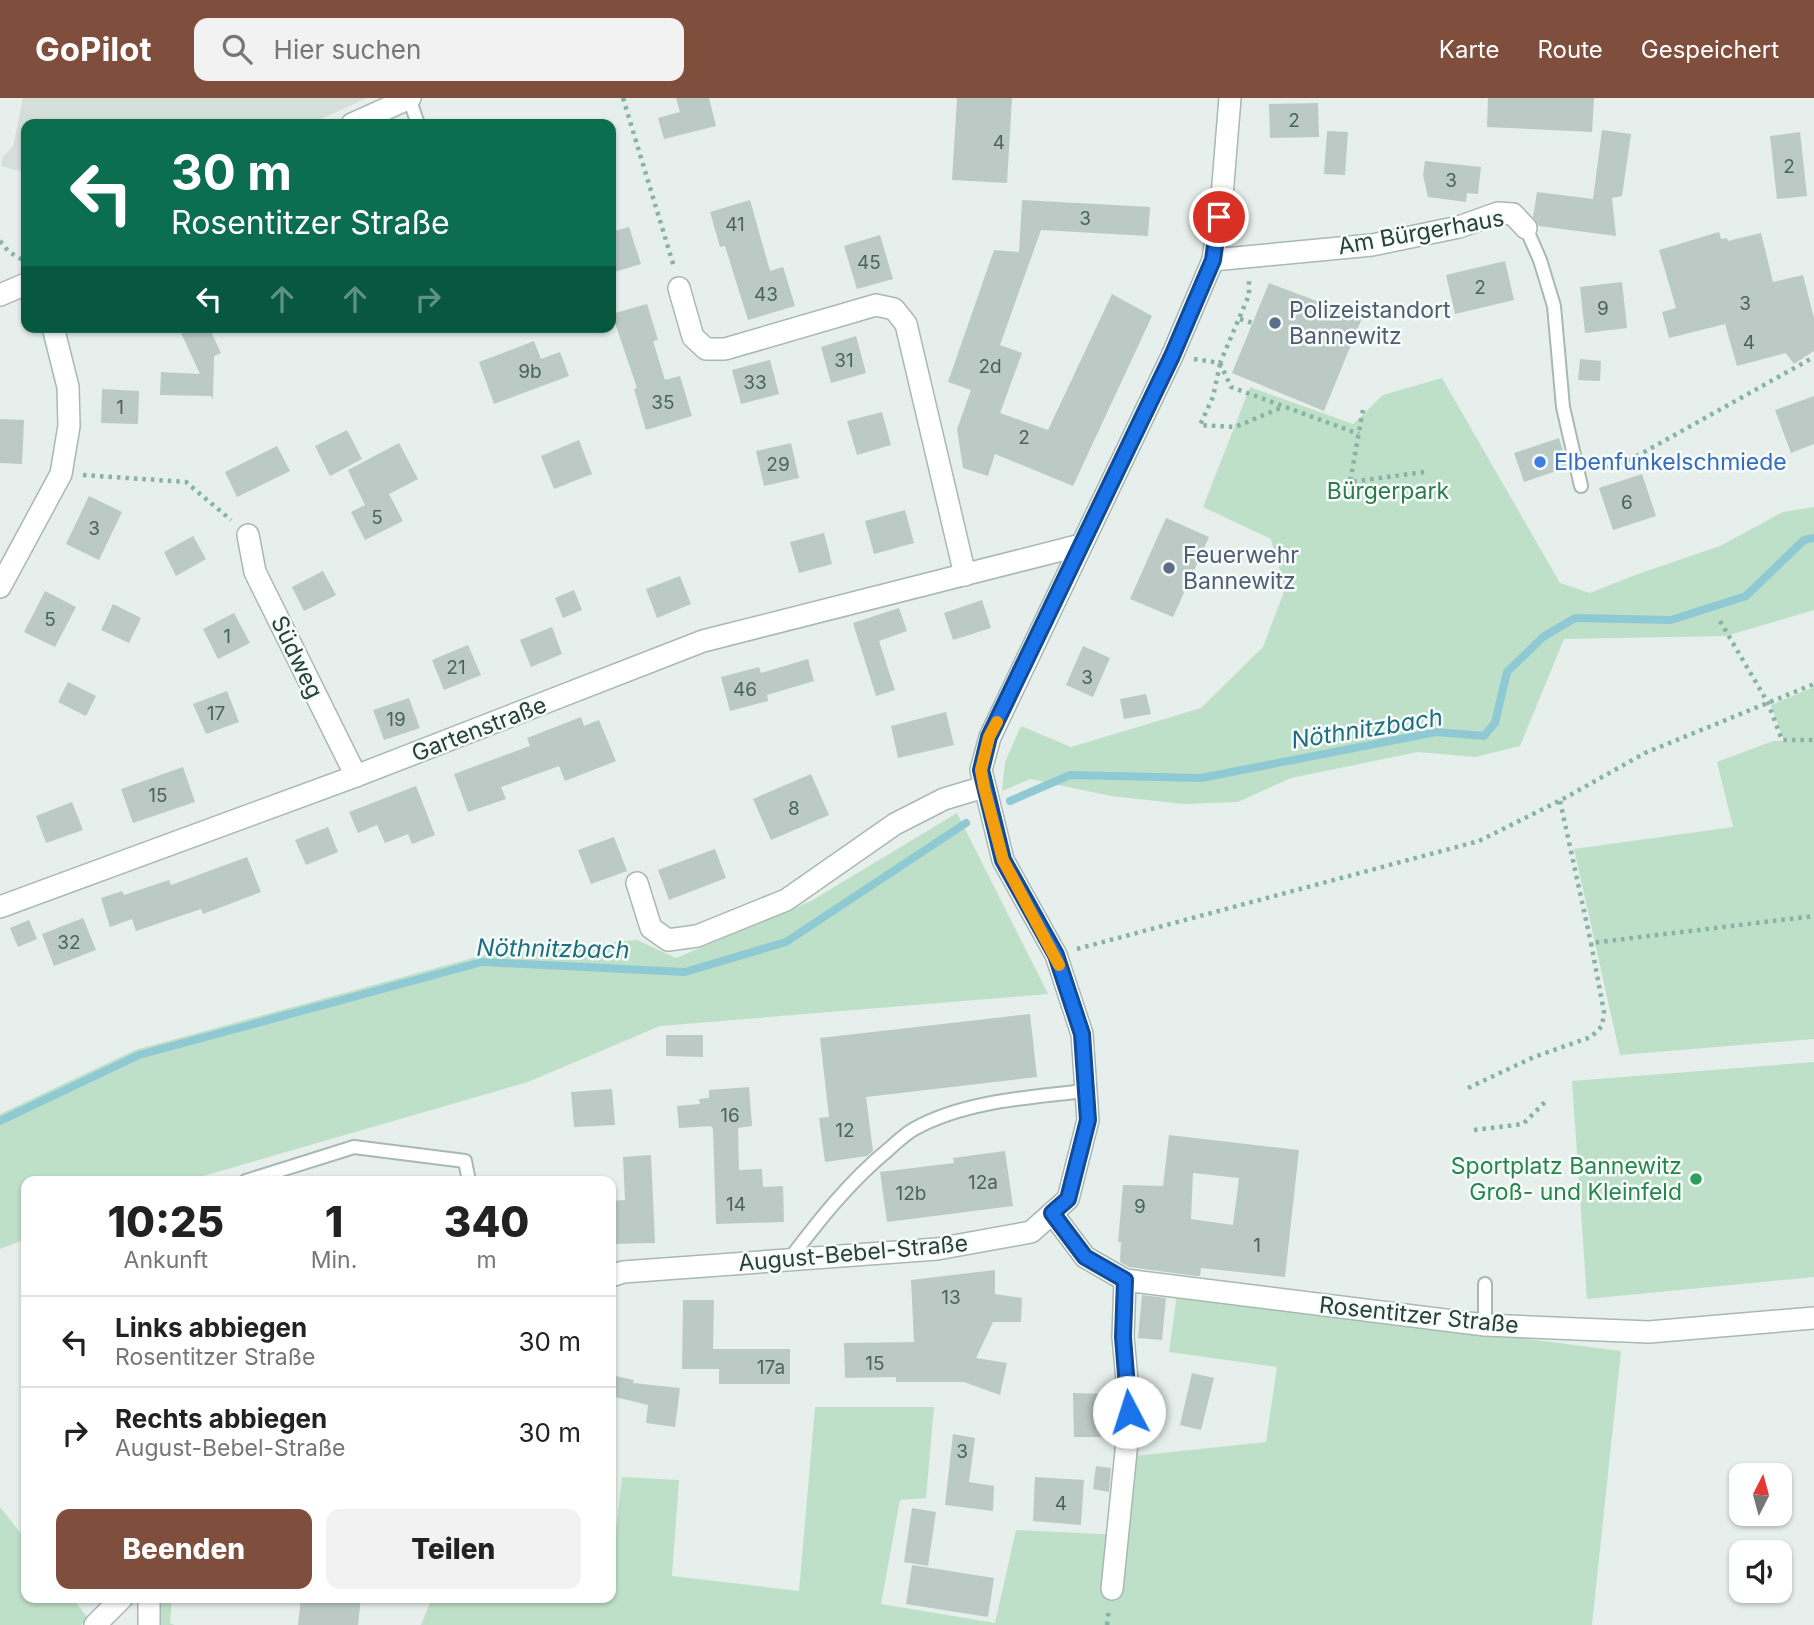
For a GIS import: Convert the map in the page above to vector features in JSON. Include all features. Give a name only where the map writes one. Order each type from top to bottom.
[{"type":"street","points":[[363,119],[409,98]]},
{"type":"street","name":"August-Bebel-Straße","points":[[616,1274],[937,1249],[1031,1232],[1068,1199],[1088,1120],[1082,1034],[1056,955],[1003,860],[981,770],[989,737],[1172,356],[1213,260],[1222,196],[1230,98]]},
{"type":"street","name":"Am Bürgerhaus","points":[[1213,260],[1372,244],[1459,227],[1498,213],[1513,214],[1527,228]]},
{"type":"street","points":[[0,295],[21,286]]},
{"type":"street","points":[[679,288],[693,337],[706,349],[725,349],[876,305],[894,309],[906,324],[965,575]]},
{"type":"street","points":[[0,587],[61,474],[69,426],[68,387],[54,333]]},
{"type":"street","name":"Südweg","points":[[248,535],[255,572],[356,776]]},
{"type":"street","name":"Gartenstraße","points":[[0,907],[356,776],[703,641],[1081,545]]},
{"type":"street","points":[[637,883],[652,928],[668,940],[697,936],[786,900],[895,824],[944,799],[984,787]]},
{"type":"street","name":"Rosentitzer Straße","points":[[1052,1213],[1085,1257],[1125,1280],[1485,1325],[1649,1332],[1814,1318]]},
{"type":"street","points":[[1112,1589],[1129,1412],[1123,1337],[1125,1280]]},
{"type":"street","points":[[95,1625],[117,1603]]},
{"type":"street","points":[[149,1603],[149,1625]]},
{"type":"lane","points":[[409,98],[416,119]]},
{"type":"lane","name":"Am Bürgerhaus","points":[[1527,228],[1541,260],[1553,306],[1563,407],[1581,486]]},
{"type":"lane","points":[[789,1260],[821,1217],[865,1169],[912,1129],[939,1118],[1004,1101],[1086,1091]]},
{"type":"lane","points":[[262,1176],[354,1147],[465,1161],[468,1176]]},
{"type":"lane","points":[[1485,1284],[1485,1325]]},
{"type":"path","points":[[623,98],[679,288]]},
{"type":"path","points":[[0,241],[9,252],[21,260]]},
{"type":"path","points":[[0,251],[9,252]]},
{"type":"path","points":[[1250,257],[1248,295],[1220,363],[1213,397],[1200,425],[1235,427],[1284,407]]},
{"type":"path","points":[[1240,319],[1252,323]]},
{"type":"path","points":[[1172,356],[1220,363]]},
{"type":"path","points":[[1578,469],[1621,465],[1814,357]]},
{"type":"path","points":[[1220,363],[1231,387],[1359,434]]},
{"type":"path","points":[[1363,410],[1350,482],[1424,472]]},
{"type":"path","points":[[61,474],[186,482],[248,535]]},
{"type":"path","points":[[1720,621],[1768,703],[1782,741],[1814,740]]},
{"type":"path","points":[[1056,955],[1479,841],[1560,801],[1645,753],[1814,684]]},
{"type":"path","points":[[1468,1088],[1534,1057],[1591,1037],[1602,1026],[1604,1012],[1560,801]]},
{"type":"path","points":[[1591,943],[1814,916]]},
{"type":"path","points":[[1474,1130],[1523,1124],[1546,1101]]},
{"type":"shaded area","points":[[23,98],[367,98],[321,119],[21,119],[21,172],[1,166],[3,156],[13,147]]},
{"type":"green space","name":"Bürgerpark","points":[[1442,378],[1560,583],[1590,593],[1720,546],[1783,512],[1814,507],[1814,610],[1726,636],[1564,639],[1520,746],[1475,757],[1418,752],[1291,778],[1238,802],[1184,804],[1111,796],[1030,779],[1002,791],[1005,762],[1021,726],[1071,747],[1201,708],[1263,647],[1285,589],[1271,539],[1203,507],[1250,387],[1353,424],[1383,395]]},
{"type":"green space","points":[[1814,687],[1814,1039],[1620,1055],[1574,849],[1733,827],[1717,762],[1773,741],[1784,741],[1771,705]]},
{"type":"green space","points":[[957,813],[1048,994],[660,1026],[528,1082],[203,1176],[21,1176],[21,1241],[0,1249],[0,1114],[135,1050],[480,956],[637,940],[676,958],[811,901]]},
{"type":"green space","name":"Sportplatz Bannewitz Groß- und Kleinfeld","points":[[1814,1062],[1814,1277],[1587,1299],[1572,1081]]},
{"type":"green space","points":[[1177,1294],[1621,1351],[1592,1625],[421,1625],[430,1603],[616,1603],[616,1530],[622,1477],[679,1480],[672,1576],[799,1591],[815,1407],[934,1407],[926,1498],[900,1500],[881,1604],[995,1623],[1016,1530],[1122,1535],[1134,1456],[1266,1442],[1277,1367],[1169,1352]]},
{"type":"green space","points":[[0,1507],[21,1534],[21,1603],[76,1603],[88,1618],[81,1625],[0,1625]]},
{"type":"green space","points":[[159,1603],[172,1603],[170,1623],[174,1625],[159,1625]]},
{"type":"building","points":[[676,98],[709,98],[716,126],[664,139],[658,118],[680,112]]},
{"type":"building","points":[[957,98],[1012,98],[1007,183],[952,180]]},
{"type":"building","points":[[1488,98],[1594,98],[1592,132],[1487,127]]},
{"type":"building","points":[[1318,103],[1319,137],[1270,138],[1269,104]]},
{"type":"building","points":[[1602,130],[1631,134],[1622,196],[1612,198],[1616,236],[1539,226],[1533,217],[1537,192],[1593,199]]},
{"type":"building","points":[[1327,131],[1348,132],[1345,175],[1324,174]]},
{"type":"building","points":[[1800,132],[1807,196],[1777,199],[1770,136]]},
{"type":"building","points":[[1425,161],[1481,167],[1478,194],[1467,193],[1466,202],[1428,197],[1423,175]]},
{"type":"building","points":[[750,200],[770,271],[783,267],[795,306],[748,320],[725,246],[720,247],[710,212]]},
{"type":"building","points":[[1022,200],[1150,207],[1148,236],[1041,230],[1000,345],[1022,353],[1000,413],[1048,430],[1112,294],[1152,316],[1073,486],[995,454],[988,476],[963,468],[957,429],[971,390],[948,382],[994,250],[1019,252]]},
{"type":"building","points":[[629,227],[641,264],[616,272],[616,231]]},
{"type":"building","points":[[1719,232],[1721,239],[1727,238],[1728,241],[1761,233],[1773,282],[1803,275],[1814,318],[1814,351],[1794,364],[1786,353],[1737,366],[1725,324],[1669,338],[1662,312],[1676,308],[1659,250]]},
{"type":"building","points":[[880,235],[893,279],[857,289],[844,246]]},
{"type":"building","points":[[1505,261],[1514,300],[1455,314],[1446,275]]},
{"type":"building","points":[[1622,282],[1627,328],[1585,333],[1580,287]]},
{"type":"building","points":[[1269,283],[1362,318],[1324,411],[1232,373]]},
{"type":"building","points":[[647,304],[658,340],[653,341],[665,380],[680,376],[692,416],[646,430],[634,389],[637,388],[616,326],[616,313]]},
{"type":"building","points":[[181,333],[212,333],[221,353],[214,356],[213,399],[211,396],[160,395],[161,372],[200,374]]},
{"type":"building","points":[[856,336],[866,373],[831,383],[821,347]]},
{"type":"building","points":[[534,341],[541,359],[560,352],[569,376],[494,404],[479,362]]},
{"type":"building","points":[[1580,359],[1601,361],[1600,381],[1578,380]]},
{"type":"building","points":[[770,360],[779,394],[741,404],[732,370]]},
{"type":"building","points":[[102,389],[139,391],[138,424],[101,423]]},
{"type":"building","points":[[1814,396],[1814,444],[1791,453],[1775,410]]},
{"type":"building","points":[[882,412],[891,445],[857,455],[847,421]]},
{"type":"building","points":[[0,419],[24,420],[22,464],[0,463]]},
{"type":"building","points":[[347,430],[362,459],[330,476],[315,446]]},
{"type":"building","points":[[1559,438],[1568,467],[1524,482],[1514,453]]},
{"type":"building","points":[[579,440],[592,474],[554,489],[541,456]]},
{"type":"building","points":[[399,443],[418,479],[389,494],[403,521],[365,540],[351,512],[365,505],[348,470]]},
{"type":"building","points":[[791,443],[799,478],[764,486],[756,451]]},
{"type":"building","points":[[277,446],[290,471],[237,497],[225,472]]},
{"type":"building","points":[[1642,474],[1656,516],[1613,530],[1599,488]]},
{"type":"building","points":[[89,496],[122,512],[99,560],[66,544]]},
{"type":"building","points":[[905,510],[914,543],[874,554],[865,521]]},
{"type":"building","name":"Feuerwehr Bannewitz","points":[[1166,518],[1209,537],[1173,617],[1130,599]]},
{"type":"building","points":[[824,533],[832,564],[799,573],[790,542]]},
{"type":"building","points":[[193,536],[206,559],[176,576],[164,552]]},
{"type":"building","points":[[323,571],[336,595],[304,611],[292,587]]},
{"type":"building","points":[[680,576],[691,604],[657,618],[646,589]]},
{"type":"building","points":[[574,590],[582,610],[563,618],[555,598]]},
{"type":"building","points":[[45,591],[76,607],[55,647],[24,632]]},
{"type":"building","points":[[982,600],[991,628],[953,640],[944,613]]},
{"type":"building","points":[[113,604],[141,618],[129,643],[101,630]]},
{"type":"building","points":[[899,608],[907,631],[879,641],[895,690],[876,696],[853,623]]},
{"type":"building","points":[[234,613],[250,643],[218,659],[203,629]]},
{"type":"building","points":[[552,627],[562,654],[531,667],[520,640]]},
{"type":"building","points":[[468,645],[481,675],[444,690],[432,660]]},
{"type":"building","points":[[1083,646],[1110,658],[1093,697],[1066,685]]},
{"type":"building","points":[[808,659],[814,681],[767,695],[768,701],[730,711],[721,677],[759,667],[761,673]]},
{"type":"building","points":[[68,682],[96,696],[86,716],[58,702]]},
{"type":"building","points":[[227,691],[239,722],[206,734],[193,704]]},
{"type":"building","points":[[1146,694],[1151,714],[1124,719],[1120,699]]},
{"type":"building","points":[[409,698],[420,728],[384,740],[373,710]]},
{"type":"building","points":[[946,712],[954,745],[898,758],[891,726]]},
{"type":"building","points":[[581,717],[584,726],[599,720],[616,761],[565,781],[559,766],[501,787],[506,799],[468,812],[454,774],[530,746],[527,738]]},
{"type":"building","points":[[183,767],[195,802],[133,823],[121,789]]},
{"type":"building","points":[[811,774],[829,815],[771,840],[753,799]]},
{"type":"building","points":[[416,786],[435,835],[412,844],[408,834],[385,843],[377,825],[358,833],[349,812]]},
{"type":"building","points":[[72,802],[83,830],[46,843],[36,816]]},
{"type":"building","points":[[328,827],[338,852],[306,865],[295,840]]},
{"type":"building","points":[[614,837],[627,871],[591,884],[578,850]]},
{"type":"building","points":[[715,849],[726,878],[669,900],[658,870]]},
{"type":"building","points":[[247,857],[261,892],[203,914],[201,909],[136,931],[132,919],[110,927],[101,898],[122,891],[124,895],[169,880],[171,885]]},
{"type":"building","points":[[83,918],[96,950],[54,966],[42,934]]},
{"type":"building","points":[[29,920],[37,939],[18,947],[10,928]]},
{"type":"building","points":[[1030,1014],[1037,1077],[866,1097],[873,1151],[867,1156],[825,1162],[819,1118],[829,1117],[820,1038]]},
{"type":"building","points":[[666,1035],[703,1035],[703,1057],[666,1056]]},
{"type":"building","points":[[749,1087],[752,1126],[738,1128],[739,1170],[762,1169],[763,1187],[783,1186],[784,1222],[716,1224],[713,1129],[711,1126],[679,1128],[677,1106],[700,1104],[699,1099],[709,1098],[709,1090]]},
{"type":"building","points":[[612,1089],[615,1125],[574,1127],[571,1092]]},
{"type":"building","points":[[1169,1135],[1299,1150],[1285,1277],[1201,1268],[1200,1276],[1196,1276],[1129,1267],[1120,1262],[1121,1242],[1118,1242],[1123,1185],[1163,1186]],"holes":[[[1193,1173],[1239,1178],[1233,1225],[1191,1219]]]},
{"type":"building","points":[[1005,1151],[1013,1206],[887,1222],[880,1172],[954,1163],[953,1158]]},
{"type":"building","points":[[651,1155],[655,1243],[616,1244],[616,1201],[625,1200],[623,1157]]},
{"type":"building","points":[[995,1270],[995,1294],[1022,1298],[1021,1322],[993,1322],[976,1358],[1007,1363],[1000,1395],[964,1382],[896,1382],[896,1377],[845,1378],[844,1343],[914,1342],[911,1280]]},
{"type":"building","points":[[1142,1295],[1166,1298],[1162,1340],[1138,1338]]},
{"type":"building","points":[[683,1300],[714,1300],[713,1349],[790,1349],[790,1384],[719,1384],[719,1369],[682,1369]]},
{"type":"building","points":[[1192,1373],[1214,1378],[1201,1430],[1180,1425]]},
{"type":"building","points":[[616,1376],[634,1380],[633,1383],[680,1388],[675,1427],[646,1423],[648,1405],[616,1397]]},
{"type":"building","points":[[1073,1393],[1105,1394],[1107,1437],[1074,1437]]},
{"type":"building","points":[[953,1434],[975,1438],[969,1482],[994,1486],[993,1511],[945,1505]]},
{"type":"building","points":[[1096,1466],[1111,1468],[1109,1492],[1093,1489]]},
{"type":"building","points":[[1035,1477],[1084,1480],[1081,1525],[1033,1521]]},
{"type":"building","points":[[912,1508],[936,1512],[928,1566],[904,1562]]},
{"type":"building","points":[[912,1565],[994,1578],[988,1617],[906,1604]]},
{"type":"building","points":[[300,1603],[360,1603],[358,1625],[298,1625]]},
{"type":"waterway","name":"Nöthnitzbach","points":[[1010,801],[1070,775],[1201,778],[1436,732],[1484,736],[1495,723],[1507,672],[1543,637],[1575,618],[1671,620],[1746,596],[1804,540],[1814,538]]},
{"type":"waterway","name":"Nöthnitzbach","points":[[0,1121],[139,1055],[482,962],[685,972],[786,942],[966,823]]},
{"type":"slow traffic","points":[[997,722],[989,737],[981,770],[984,787],[1003,860],[1059,965]]},
{"type":"place","name":"Polizeistandort Bannewitz","points":[[1275,323]]},
{"type":"place","name":"Elbenfunkelschmiede","points":[[1540,462]]},
{"type":"place","name":"Feuerwehr Bannewitz","points":[[1169,568]]},
{"type":"place","name":"Sportplatz Bannewitz Groß- und Kleinfeld","points":[[1696,1179]]},
{"type":"route","points":[[1129,1412],[1123,1337],[1125,1280],[1085,1257],[1052,1213],[1068,1199],[1088,1120],[1082,1034],[1056,955],[1003,860],[981,770],[989,737],[1172,356],[1213,260],[1219,217]]}]
